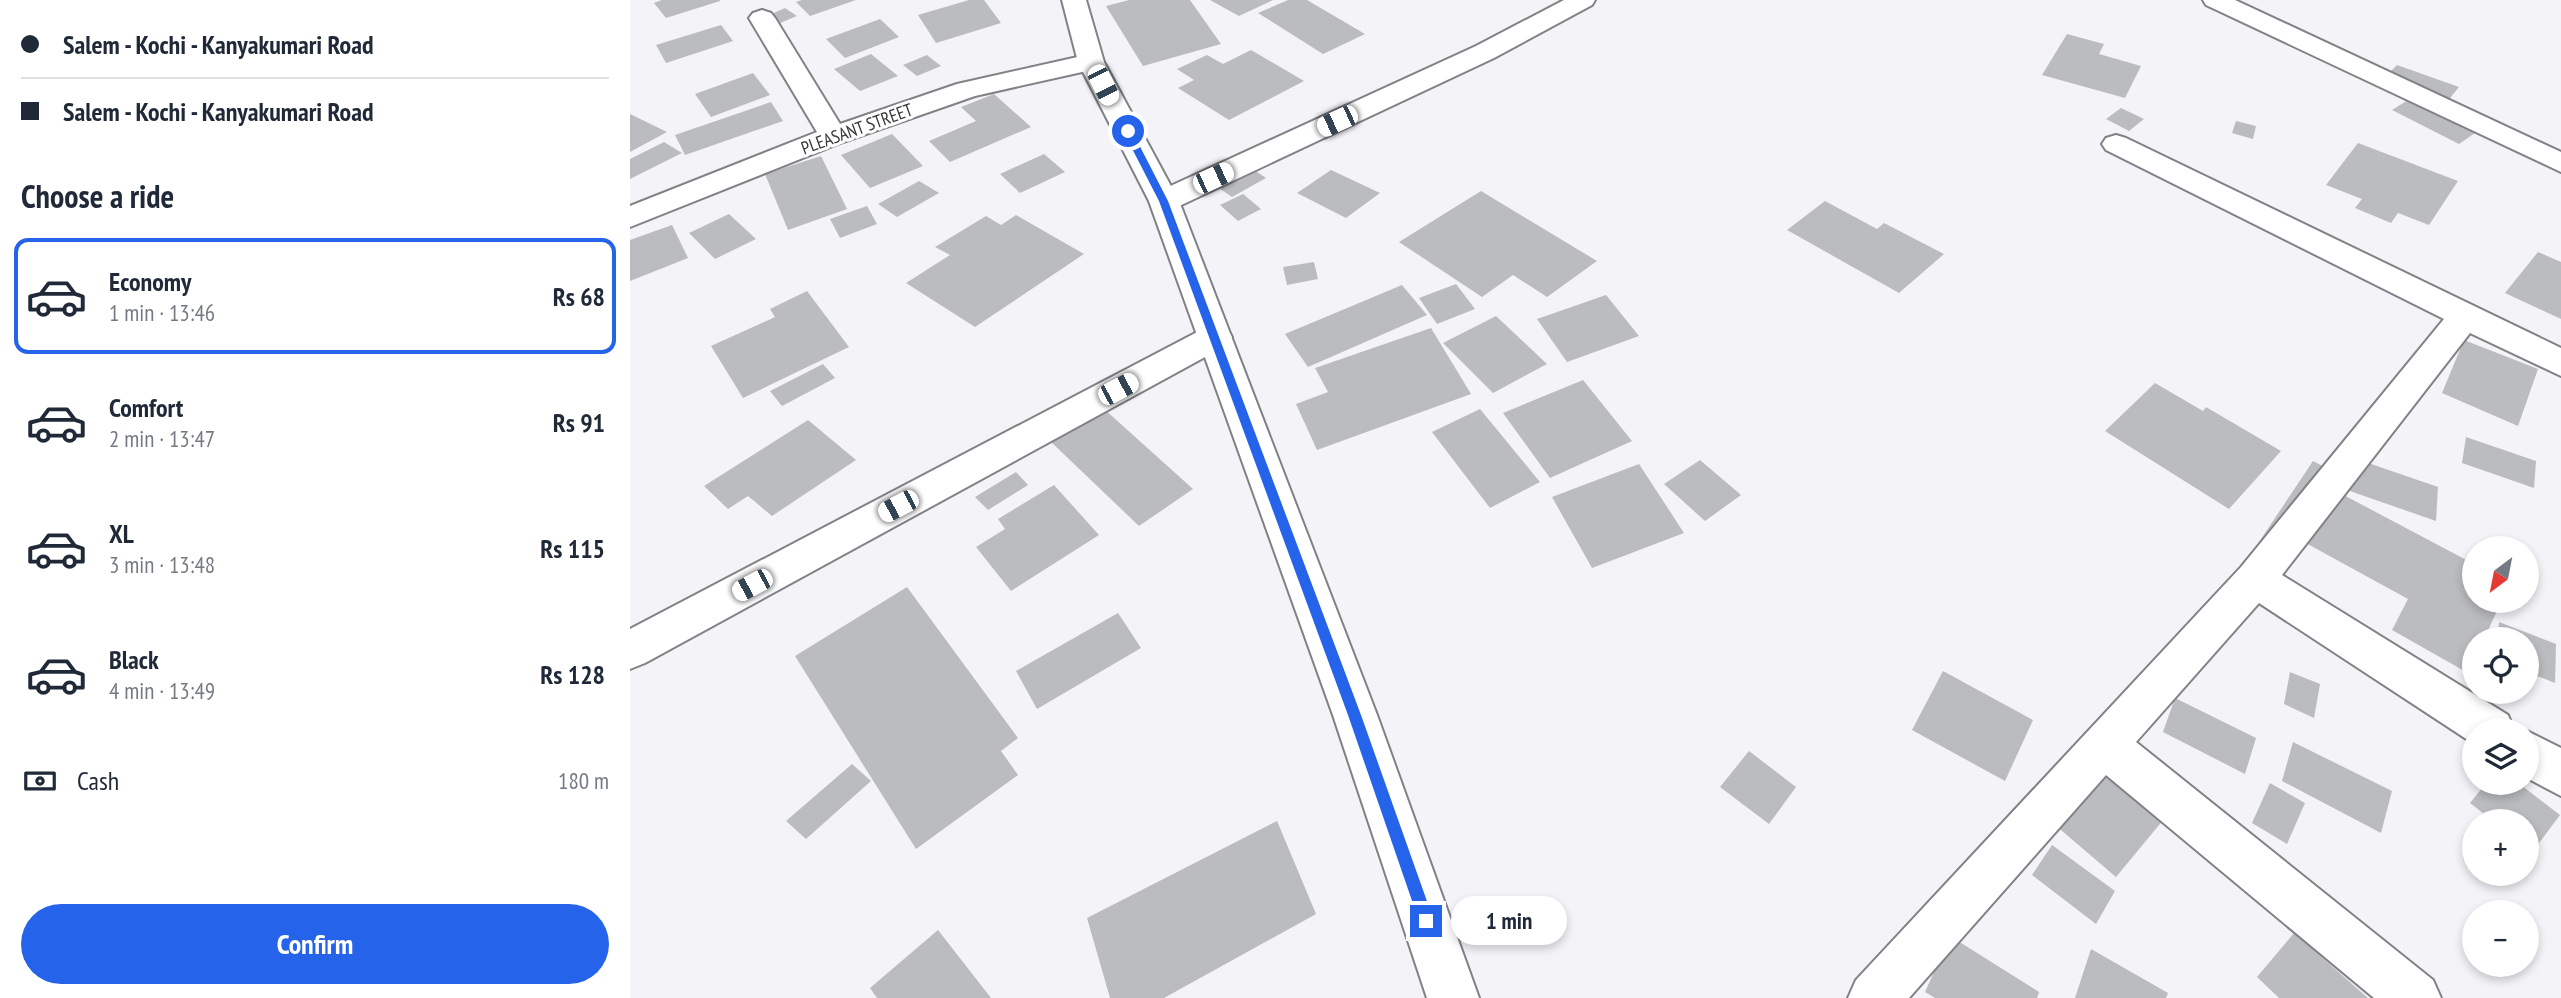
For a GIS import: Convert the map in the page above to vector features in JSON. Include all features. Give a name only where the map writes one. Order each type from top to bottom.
[{"type":"main road","points":[[1074,0],[1091,62],[1164,201],[1355,715],[1453,998]]},
{"type":"main road","points":[[1164,201],[1485,52],[1583,0]]},
{"type":"main road","points":[[2215,0],[2561,163]]},
{"type":"main road","points":[[762,18],[833,136]]},
{"type":"main road","name":"PLEASANT STREET","points":[[630,217],[833,136],[967,90],[1091,62]]},
{"type":"main road","points":[[2116,144],[2561,363]]},
{"type":"main road","points":[[1874,998],[2255,579],[2466,315]]},
{"type":"main road","points":[[630,650],[1215,337]]},
{"type":"main road","points":[[2255,579],[2473,718]]},
{"type":"main road","points":[[2103,744],[2415,998]]},
{"type":"main road","points":[[2539,760],[2561,774]]},
{"type":"building","points":[[662,0],[720,1],[666,18],[654,3]]},
{"type":"building","points":[[856,0],[810,16],[796,2]]},
{"type":"building","points":[[969,0],[984,0],[1001,23],[936,43],[918,15]]},
{"type":"building","points":[[1129,0],[1190,0],[1221,44],[1143,66],[1106,6]]},
{"type":"building","points":[[1210,0],[1273,0],[1239,16]]},
{"type":"building","points":[[1288,0],[1307,0],[1365,34],[1323,54],[1258,13]]},
{"type":"building","points":[[785,8],[797,16],[780,23],[769,15]]},
{"type":"building","points":[[880,19],[899,37],[845,58],[826,39]]},
{"type":"building","points":[[721,25],[733,41],[666,63],[656,45]]},
{"type":"building","points":[[2067,34],[2104,44],[2099,54],[2141,66],[2125,98],[2042,75]]},
{"type":"building","points":[[1251,50],[1304,81],[1229,120],[1178,88],[1194,80],[1177,69],[1207,55],[1223,64]]},
{"type":"building","points":[[871,54],[898,76],[860,91],[834,69]]},
{"type":"building","points":[[927,55],[941,66],[917,76],[903,65]]},
{"type":"building","points":[[2397,65],[2459,87],[2446,103],[2383,79]]},
{"type":"building","points":[[753,73],[770,95],[711,117],[695,94]]},
{"type":"building","points":[[994,94],[1031,127],[950,162],[929,141],[976,121],[961,107]]},
{"type":"building","points":[[2408,100],[2475,133],[2459,144],[2392,110]]},
{"type":"building","points":[[771,102],[783,121],[685,155],[675,135]]},
{"type":"building","points":[[2121,108],[2144,119],[2129,131],[2106,119]]},
{"type":"building","points":[[630,114],[667,132],[630,152]]},
{"type":"building","points":[[2236,121],[2256,126],[2253,139],[2232,133]]},
{"type":"building","points":[[892,134],[923,166],[870,188],[841,155]]},
{"type":"building","points":[[664,142],[682,153],[630,179],[630,159]]},
{"type":"building","points":[[2358,143],[2458,181],[2429,225],[2398,213],[2391,223],[2355,208],[2362,199],[2326,185]]},
{"type":"building","points":[[1044,154],[1065,172],[1020,193],[1000,174]]},
{"type":"building","points":[[821,156],[847,209],[788,230],[765,174]]},
{"type":"building","points":[[1247,165],[1266,178],[1232,197],[1213,184]]},
{"type":"building","points":[[1331,170],[1380,193],[1346,218],[1297,193]]},
{"type":"building","points":[[919,181],[939,193],[897,217],[878,204]]},
{"type":"building","points":[[1481,191],[1597,261],[1547,297],[1513,275],[1482,297],[1399,242]]},
{"type":"building","points":[[1243,194],[1261,209],[1238,221],[1220,205]]},
{"type":"building","points":[[1825,201],[1877,229],[1884,223],[1944,254],[1899,293],[1787,230]]},
{"type":"building","points":[[867,206],[877,224],[840,238],[830,219]]},
{"type":"building","points":[[729,214],[756,239],[715,259],[689,233]]},
{"type":"building","points":[[1016,215],[1084,254],[975,327],[906,283],[950,255],[935,247],[986,216],[1001,225]]},
{"type":"building","points":[[672,225],[688,258],[630,281],[630,240]]},
{"type":"building","points":[[2538,252],[2561,262],[2561,319],[2505,293]]},
{"type":"building","points":[[1314,262],[1318,279],[1287,285],[1283,267]]},
{"type":"building","points":[[1456,284],[1475,309],[1437,324],[1419,298]]},
{"type":"building","points":[[1402,285],[1427,315],[1308,367],[1285,334]]},
{"type":"building","points":[[807,291],[849,347],[743,398],[711,346],[775,317],[770,309]]},
{"type":"building","points":[[1606,295],[1639,336],[1567,362],[1537,319]]},
{"type":"building","points":[[1496,316],[1547,364],[1493,393],[1443,343]]},
{"type":"building","points":[[1431,328],[1471,394],[1317,450],[1296,404],[1328,392],[1315,368]]},
{"type":"building","points":[[2464,340],[2538,369],[2518,426],[2442,393]]},
{"type":"building","points":[[823,364],[835,378],[782,406],[770,391]]},
{"type":"building","points":[[1583,380],[1632,441],[1550,478],[1503,413]]},
{"type":"building","points":[[2155,383],[2203,411],[2206,407],[2281,451],[2229,509],[2105,431]]},
{"type":"building","points":[[1103,408],[1193,489],[1139,526],[1050,441]]},
{"type":"building","points":[[1480,409],[1540,482],[1490,508],[1432,432]]},
{"type":"building","points":[[808,420],[856,460],[772,516],[748,496],[728,509],[704,486]]},
{"type":"building","points":[[2466,437],[2536,461],[2534,488],[2462,463]]},
{"type":"building","points":[[2348,456],[2438,487],[2436,521],[2344,489]]},
{"type":"building","points":[[1700,460],[1741,495],[1705,521],[1664,484]]},
{"type":"building","points":[[2313,461],[2344,477],[2336,491],[2462,558],[2462,613],[2496,613],[2490,627],[2462,627],[2462,670],[2392,630],[2408,599],[2293,536],[2275,564],[2253,551]]},
{"type":"building","points":[[1639,464],[1684,533],[1592,568],[1552,497]]},
{"type":"building","points":[[1016,472],[1028,485],[988,510],[975,497]]},
{"type":"building","points":[[1054,485],[1099,535],[1011,591],[976,547],[1005,529],[998,519]]},
{"type":"building","points":[[907,587],[1018,738],[1001,751],[1018,775],[916,849],[795,656]]},
{"type":"building","points":[[1118,613],[1141,648],[1037,709],[1016,671]]},
{"type":"building","points":[[2499,622],[2512,627],[2499,627]]},
{"type":"building","points":[[2539,637],[2556,644],[2555,683],[2539,677]]},
{"type":"building","points":[[1943,671],[2033,720],[2005,781],[1912,730]]},
{"type":"building","points":[[2290,672],[2320,684],[2314,718],[2284,704]]},
{"type":"building","points":[[2175,698],[2256,738],[2245,774],[2163,732]]},
{"type":"building","points":[[2293,742],[2392,791],[2381,833],[2282,781]]},
{"type":"building","points":[[1749,751],[1796,787],[1769,824],[1720,787]]},
{"type":"building","points":[[2102,758],[2169,813],[2116,877],[2048,819]]},
{"type":"building","points":[[852,764],[871,781],[806,839],[786,821]]},
{"type":"building","points":[[2270,783],[2305,803],[2287,844],[2252,823]]},
{"type":"building","points":[[2476,795],[2534,795],[2560,815],[2539,843],[2539,809],[2478,809],[2470,803]]},
{"type":"building","points":[[1277,821],[1316,914],[1164,998],[1110,998],[1087,918]]},
{"type":"building","points":[[2052,845],[2115,891],[2096,924],[2032,875]]},
{"type":"building","points":[[938,930],[991,998],[877,998],[870,988]]},
{"type":"building","points":[[2294,933],[2368,998],[2279,998],[2257,977]]},
{"type":"building","points":[[1950,936],[2039,992],[2037,998],[1935,998],[1925,992]]},
{"type":"building","points":[[2091,949],[2168,993],[2166,998],[2075,998]]},
{"type":"route","points":[[1128,131],[1164,201],[1198,291],[1355,715],[1426,921]]}]
